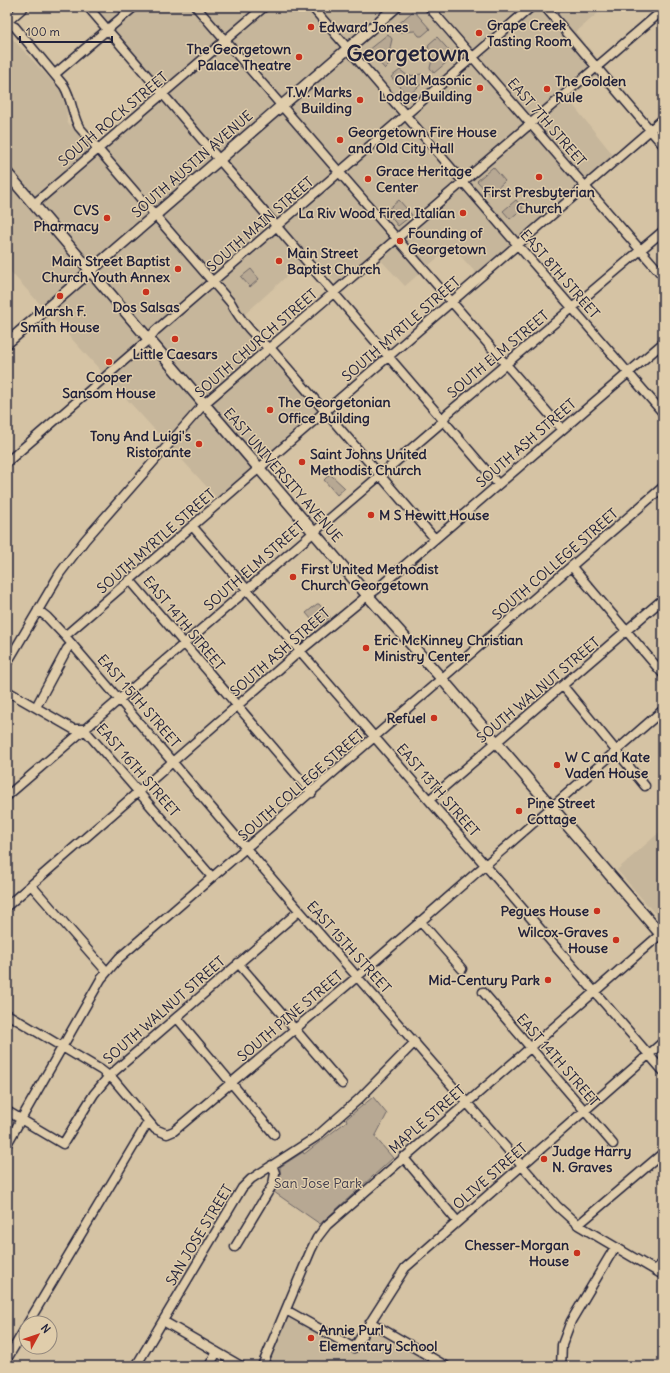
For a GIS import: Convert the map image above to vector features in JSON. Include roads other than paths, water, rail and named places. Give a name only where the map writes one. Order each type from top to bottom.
[{"type":"main road","name":"SOUTH AUSTIN AVENUE","points":[[7,343],[396,7]]},
{"type":"main road","name":"EAST UNIVERSITY AVENUE","points":[[7,173],[368,596],[442,679],[662,934]]},
{"type":"street","points":[[24,7],[7,23],[15,28],[55,74],[70,96],[75,119],[79,127],[231,303],[235,311],[326,412],[435,539]]},
{"type":"street","points":[[88,7],[498,484]]},
{"type":"street","points":[[55,74],[134,7]]},
{"type":"street","points":[[196,7],[562,429]]},
{"type":"street","name":"SOUTH ROCK STREET","points":[[34,204],[264,7]]},
{"type":"street","name":"EAST 8TH STREET","points":[[312,7],[663,413]]},
{"type":"street","name":"EAST 7TH STREET","points":[[429,7],[663,276]]},
{"type":"street","name":"SOUTH MAIN STREET","points":[[7,462],[531,7]]},
{"type":"street","points":[[546,7],[663,145]]},
{"type":"street","name":"SOUTH CHURCH STREET","points":[[7,663],[10,651],[38,610],[60,573],[78,549],[204,404],[661,11]]},
{"type":"street","name":"SOUTH MYRTLE STREET","points":[[65,636],[260,470],[663,119]]},
{"type":"street","name":"SOUTH ELM STREET","points":[[7,796],[119,698],[380,475],[447,414],[663,231]]},
{"type":"street","name":"SOUTH ASH STREET","points":[[7,906],[300,651],[368,596],[663,343]]},
{"type":"street","name":"SOUTH COLLEGE STREET","points":[[7,1144],[82,1012],[107,972],[119,958],[312,793],[663,487]]},
{"type":"street","name":"EAST 13TH STREET","points":[[193,527],[485,864],[593,992],[663,1071]]},
{"type":"street","points":[[572,567],[663,674]]},
{"type":"street","name":"EAST 14TH STREET","points":[[130,580],[183,644],[238,705],[312,793]]},
{"type":"street","name":"SOUTH WALNUT STREET","points":[[429,800],[663,599]]},
{"type":"street","name":"EAST 15TH STREET","points":[[38,610],[47,617],[72,644],[299,911],[358,976],[557,1206],[578,1225],[663,1276]]},
{"type":"street","points":[[36,707],[67,649],[72,644]]},
{"type":"street","points":[[563,686],[646,786]]},
{"type":"street","name":"EAST 16TH STREET","points":[[7,691],[73,729],[84,729],[140,791],[212,877]]},
{"type":"street","name":"SOUTH PINE STREET","points":[[148,1122],[155,1129],[167,1134],[178,1128],[358,976],[551,806],[663,710]]},
{"type":"street","points":[[31,885],[107,972]]},
{"type":"street","name":"SOUTH WALNUT STREET","points":[[21,1119],[63,1144],[94,1094],[109,1076],[299,911]]},
{"type":"street","points":[[420,921],[462,969]]},
{"type":"street","name":"MAPLE STREET","points":[[262,1366],[317,1238],[340,1212],[662,934]]},
{"type":"street","points":[[238,964],[342,1084]]},
{"type":"street","name":"EAST 14TH STREET","points":[[483,992],[613,1144]]},
{"type":"street","points":[[7,1014],[63,1046],[109,1076],[148,1122],[33,1315]]},
{"type":"street","points":[[177,1018],[274,1134]]},
{"type":"street","name":"SAN JOSE STREET","points":[[136,1366],[242,1188],[251,1179],[304,1146],[331,1124],[415,1042]]},
{"type":"street","name":"OLIVE STREET","points":[[286,1310],[354,1348],[405,1268],[663,1042]]},
{"type":"street","points":[[7,1111],[21,1119]]},
{"type":"street","points":[[578,1225],[663,1153]]},
{"type":"street","points":[[403,1157],[457,1221]]},
{"type":"street","points":[[235,1247],[273,1184],[276,1173],[272,1165]]},
{"type":"street","points":[[561,1366],[562,1344],[571,1320],[615,1247]]},
{"type":"street","points":[[655,1270],[663,1263]]},
{"type":"street","points":[[163,1321],[241,1366]]},
{"type":"street","points":[[370,1322],[446,1366]]},
{"type":"street","points":[[7,1359],[18,1340]]},
{"type":"street","points":[[209,1366],[217,1352]]},
{"type":"place","name":"Edward Jones","points":[[311,27]]},
{"type":"place","name":"Grape Creek Tasting Room","points":[[479,33]]},
{"type":"place","name":"The Georgetown Palace Theatre","points":[[299,57]]},
{"type":"place","name":"Old Masonic Lodge Building","points":[[480,88]]},
{"type":"place","name":"The Golden Rule","points":[[547,89]]},
{"type":"place","name":"T.W. Marks Building","points":[[360,100]]},
{"type":"place","name":"Georgetown Fire House and Old City Hall","points":[[340,140]]},
{"type":"place","name":"First Presbyterian Church","points":[[539,177]]},
{"type":"place","name":"Grace Heritage Center","points":[[368,179]]},
{"type":"place","name":"La Riv Wood Fired Italian","points":[[463,213]]},
{"type":"place","name":"CVS Pharmacy","points":[[107,218]]},
{"type":"place","name":"Founding of Georgetown","points":[[400,241]]},
{"type":"place","name":"Main Street Baptist Church","points":[[279,261]]},
{"type":"place","name":"Main Street Baptist Church Youth Annex","points":[[178,269]]},
{"type":"place","name":"Dos Salsas","points":[[146,292]]},
{"type":"place","name":"Marsh F. Smith House","points":[[60,296]]},
{"type":"place","name":"Little Caesars","points":[[175,339]]},
{"type":"place","name":"Cooper Sansom House","points":[[109,362]]},
{"type":"place","name":"The Georgetonian Office Building","points":[[270,410]]},
{"type":"place","name":"Tony And Luigi's Ristorante","points":[[199,444]]},
{"type":"place","name":"Saint Johns United Methodist Church","points":[[302,462]]},
{"type":"place","name":"M S Hewitt House","points":[[371,515]]},
{"type":"place","name":"First United Methodist Church Georgetown","points":[[293,577]]},
{"type":"place","name":"Eric McKinney Christian Ministry Center","points":[[366,648]]},
{"type":"place","name":"Refuel","points":[[434,718]]},
{"type":"place","name":"W C and Kate Vaden House","points":[[557,765]]},
{"type":"place","name":"Pine Street Cottage","points":[[519,811]]},
{"type":"place","name":"Pegues House","points":[[597,911]]},
{"type":"place","name":"Wilcox-Graves House","points":[[616,940]]},
{"type":"place","name":"Mid-Century Park","points":[[548,980]]},
{"type":"place","name":"Judge Harry N. Graves","points":[[544,1159]]},
{"type":"place","name":"Chesser-Morgan House","points":[[577,1253]]},
{"type":"place","name":"Annie Purl Elementary School","points":[[311,1338]]},
{"type":"district","name":"Georgetown","points":[[408,53]]},
{"type":"park label","name":"San Jose Park","points":[[318,1183]]}]
